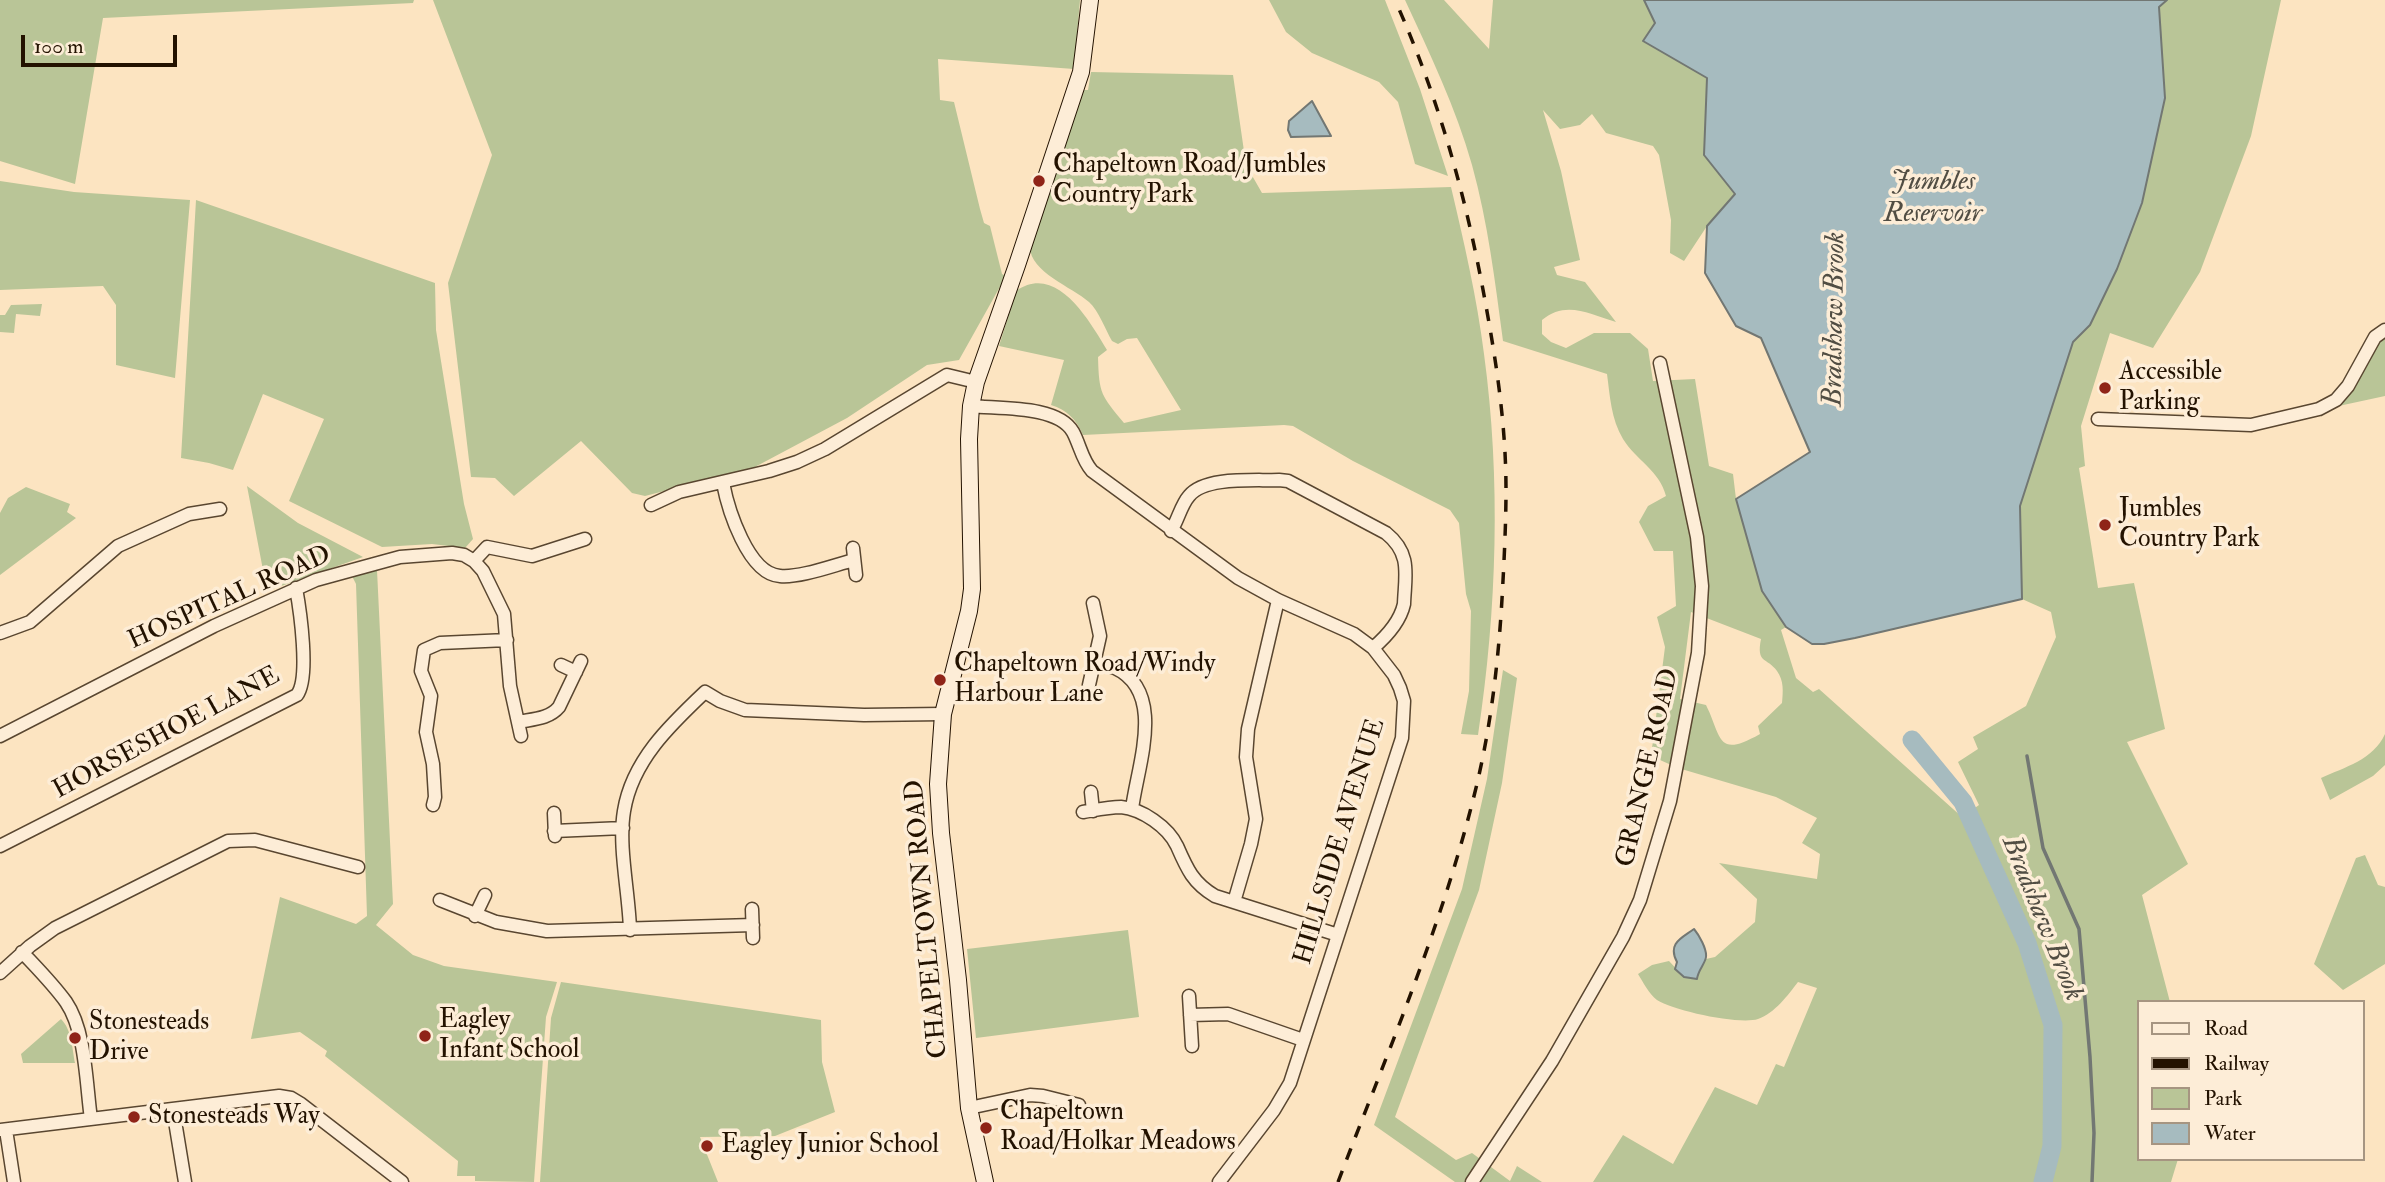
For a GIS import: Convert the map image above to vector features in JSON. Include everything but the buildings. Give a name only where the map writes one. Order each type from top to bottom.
[{"type":"main road","name":"CHAPELTOWN ROAD","points":[[985,1182],[970,1108],[941,833],[938,785],[943,714],[972,589],[971,406],[975,382],[1081,72],[1090,0]]},
{"type":"street","points":[[2098,419],[2251,425],[2319,409],[2336,400],[2348,386],[2375,337],[2385,330]]},
{"type":"street","name":"GRANGE ROAD","points":[[1472,1182],[1562,1046],[1623,937],[1640,900],[1670,801],[1698,653],[1702,586],[1697,537],[1660,363]]},
{"type":"street","points":[[651,505],[679,492],[723,483],[797,462],[825,449],[940,378],[953,375],[975,382]]},
{"type":"street","name":"HILLSIDE AVENUE","points":[[971,406],[1055,416],[1073,432],[1092,471],[1238,578],[1278,600],[1354,634],[1373,648],[1401,688],[1404,726],[1399,749],[1284,1095],[1219,1182]]},
{"type":"street","points":[[1171,531],[1185,502],[1198,488],[1217,483],[1279,480],[1288,481],[1386,533],[1405,555],[1404,604],[1390,632],[1373,648]]},
{"type":"street","points":[[723,483],[727,505],[734,522],[755,561],[771,575],[790,576],[854,554],[856,575]]},
{"type":"street","points":[[0,633],[30,622],[118,546],[188,514],[220,509]]},
{"type":"street","points":[[522,736],[510,686],[504,614],[486,576],[474,561],[487,547],[532,556],[584,539]]},
{"type":"street","name":"HOSPITAL ROAD","points":[[0,736],[214,626],[327,576],[400,557],[452,553],[464,555],[474,561]]},
{"type":"street","name":"HORSESHOE LANE","points":[[0,846],[297,695],[303,682],[302,618],[296,588]]},
{"type":"street","points":[[1234,902],[1256,819],[1246,757],[1248,729],[1278,600]]},
{"type":"street","points":[[1088,685],[1100,636],[1093,603]]},
{"type":"street","points":[[433,804],[439,788],[426,732],[431,696],[421,671],[424,650],[440,643],[507,640]]},
{"type":"street","points":[[1094,662],[1123,673],[1139,690],[1144,701],[1146,720],[1132,809]]},
{"type":"street","points":[[518,722],[548,716],[559,707],[579,667],[561,665]]},
{"type":"street","points":[[630,930],[623,828],[624,812],[632,784],[654,744],[705,692],[745,710],[864,715],[943,714]]},
{"type":"street","points":[[1091,792],[1088,812],[1121,807],[1132,809],[1154,821],[1176,843],[1188,873],[1203,889],[1215,896],[1338,935]]},
{"type":"street","points":[[554,813],[554,834],[623,828]]},
{"type":"street","points":[[0,972],[55,928],[228,841],[255,840],[358,867]]},
{"type":"street","points":[[475,916],[485,895]]},
{"type":"street","points":[[440,900],[475,916],[547,931],[753,932],[752,909]]},
{"type":"street","points":[[22,952],[71,1010],[82,1050],[91,1119]]},
{"type":"street","points":[[1189,996],[1192,1046]]},
{"type":"street","points":[[1190,1015],[1228,1014],[1303,1040]]},
{"type":"street","points":[[970,1108],[1030,1095],[1081,1106]]},
{"type":"street","points":[[14,1182],[3,1130],[266,1097],[291,1098],[402,1182]]},
{"type":"street","points":[[173,1109],[185,1182]]},
{"type":"green space","points":[[0,0],[414,0],[413,3],[103,18],[75,184],[0,161]]},
{"type":"green space","points":[[433,0],[1080,0],[1074,69],[938,59],[940,100],[954,102],[984,223],[990,226],[1002,274],[1006,276],[959,360],[927,365],[847,418],[753,468],[645,496],[632,493],[581,441],[514,496],[495,478],[471,477],[448,283],[492,155]]},
{"type":"green space","points":[[1269,0],[1385,0],[1420,89],[1448,176],[1415,164],[1398,102],[1379,82],[1312,53],[1286,32]]},
{"type":"green space","points":[[1405,0],[1444,0],[1489,49],[1493,0],[1644,0],[1655,23],[1643,41],[1707,78],[1704,155],[1735,194],[1707,226],[1684,261],[1670,253],[1671,220],[1659,155],[1653,146],[1606,133],[1592,114],[1580,125],[1560,129],[1543,110],[1561,171],[1580,260],[1554,267],[1557,275],[1585,282],[1616,322],[1578,310],[1560,311],[1542,320],[1542,334],[1551,342],[1566,348],[1594,333],[1630,333],[1648,349],[1653,381],[1695,379],[1709,466],[1733,474],[1736,499],[1762,591],[1786,627],[1781,630],[1796,678],[1813,692],[1819,689],[1962,817],[1979,805],[1958,762],[1978,749],[1973,737],[2026,706],[2056,637],[2051,612],[2022,599],[2020,506],[2073,342],[2090,325],[2117,269],[2142,203],[2165,98],[2159,7],[2167,0],[2281,0],[2251,136],[2200,272],[2153,348],[2110,333],[2081,426],[2085,466],[2079,468],[2098,588],[2134,583],[2165,729],[2127,742],[2188,864],[2142,895],[2169,1000],[2136,1000],[2136,1161],[2177,1161],[2171,1182],[1593,1182],[1623,1135],[1673,1164],[1715,1087],[1757,1105],[1776,1064],[1784,1067],[1817,988],[1798,982],[1770,1013],[1758,1019],[1737,1020],[1707,1016],[1665,1004],[1651,995],[1638,974],[1652,965],[1669,961],[1684,977],[1698,973],[1706,959],[1715,957],[1755,922],[1757,899],[1719,863],[1817,879],[1820,854],[1802,843],[1817,818],[1776,797],[1678,768],[1651,756],[1665,647],[1657,617],[1676,606],[1673,551],[1654,551],[1639,522],[1648,506],[1666,496],[1659,480],[1628,446],[1619,431],[1607,374],[1503,341],[1478,187],[1466,144]],"holes":[[[1691,612],[1761,639],[1761,656],[1777,671],[1781,679],[1782,703],[1758,726],[1760,734],[1735,745],[1728,744],[1722,741],[1706,705],[1680,699]]]},
{"type":"green space","points":[[1091,72],[1233,75],[1246,165],[1262,193],[1451,187],[1481,333],[1493,449],[1493,592],[1478,735],[1461,734],[1469,691],[1471,611],[1466,594],[1459,523],[1450,510],[1353,461],[1293,426],[1083,435],[1070,416],[1051,405],[1064,360],[999,346],[1016,291],[1031,284],[1045,284],[1058,290],[1082,311],[1107,350],[1098,357],[1099,379],[1106,400],[1124,423],[1181,410],[1137,338],[1118,344],[1112,341],[1093,306],[1044,271],[1032,256],[1030,247],[1082,90],[1088,90]]},
{"type":"green space","points":[[0,181],[74,192],[190,200],[175,378],[116,365],[116,305],[103,286],[0,290]]},
{"type":"green space","points":[[196,200],[435,283],[436,330],[464,504],[473,539],[465,548],[432,544],[382,547],[289,501],[324,419],[263,394],[233,470],[181,458]]},
{"type":"green space","points":[[42,304],[40,316],[16,314],[14,333],[0,332],[0,315],[5,315],[11,305]]},
{"type":"green space","points":[[2385,337],[2385,396],[2334,407],[2379,339]]},
{"type":"green space","points":[[247,486],[298,523],[363,557],[267,591]]},
{"type":"green space","points":[[26,487],[70,504],[67,512],[76,518],[0,575],[0,513],[8,498]]},
{"type":"green space","name":"Eagley Infant School","points":[[377,570],[393,904],[376,925],[413,955],[444,966],[557,982],[546,1017],[534,1182],[475,1181],[475,1176],[457,1176],[458,1161],[325,1056],[327,1051],[300,1032],[251,1039],[280,897],[356,924],[367,916],[356,584],[352,576]]},
{"type":"green space","points":[[1503,670],[1517,678],[1502,783],[1479,890],[1395,1117],[1456,1160],[1472,1153],[1510,1181],[1517,1166],[1542,1182],[1455,1182],[1374,1125],[1462,889],[1487,779]]},
{"type":"green space","points":[[2385,734],[2385,765],[2373,776],[2330,800],[2321,778],[2366,756]]},
{"type":"green space","points":[[2365,855],[2378,885],[2385,887],[2385,964],[2343,990],[2314,964],[2356,858]]},
{"type":"green space","points":[[1128,930],[1139,1017],[976,1038],[967,949]]},
{"type":"green space","points":[[561,982],[821,1020],[822,1062],[835,1112],[775,1136],[700,1137],[718,1182],[540,1182],[551,1018]]},
{"type":"green space","points":[[61,1019],[69,1034],[75,1063],[23,1063],[21,1054]]},
{"type":"water","name":"Jumbles Reservoir","points":[[1644,0],[2167,0],[2159,7],[2165,98],[2142,203],[2117,269],[2090,325],[2073,342],[2020,506],[2022,599],[1855,638],[1812,644],[1786,627],[1762,591],[1736,499],[1810,452],[1761,338],[1736,326],[1705,273],[1707,226],[1735,194],[1704,155],[1707,78],[1643,41],[1655,23]]},
{"type":"water","points":[[1312,101],[1331,136],[1291,137],[1288,130],[1289,121]]},
{"type":"water","points":[[1694,929],[1706,954],[1697,979],[1684,977],[1675,969],[1677,962],[1674,955],[1677,942]]},
{"type":"waterway","name":"Bradshaw Brook","points":[[1912,740],[1963,802],[2027,943],[2053,1025],[2052,1146],[2043,1182]]},
{"type":"waterway","points":[[2027,756],[2043,848],[2079,929],[2094,1133],[2092,1182]]},
{"type":"railway","points":[[1338,1182],[1428,945],[1460,849],[1484,750],[1496,675],[1504,558],[1506,466],[1503,420],[1494,351],[1478,266],[1450,150],[1425,74],[1395,0]]},
{"type":"place","name":"Chapeltown Road/Jumbles Country Park","points":[[1039,181]]},
{"type":"place","name":"Accessible Parking","points":[[2105,388]]},
{"type":"place","name":"Jumbles Country Park","points":[[2105,525]]},
{"type":"place","name":"Chapeltown Road/Windy Harbour Lane","points":[[940,680]]},
{"type":"place","name":"Eagley Infant School","points":[[425,1036]]},
{"type":"place","name":"Stonesteads Drive","points":[[75,1038]]},
{"type":"place","name":"Stonesteads Way","points":[[134,1117]]},
{"type":"place","name":"Chapeltown Road/Holkar Meadows","points":[[986,1128]]},
{"type":"place","name":"Eagley Junior School","points":[[707,1146]]}]
